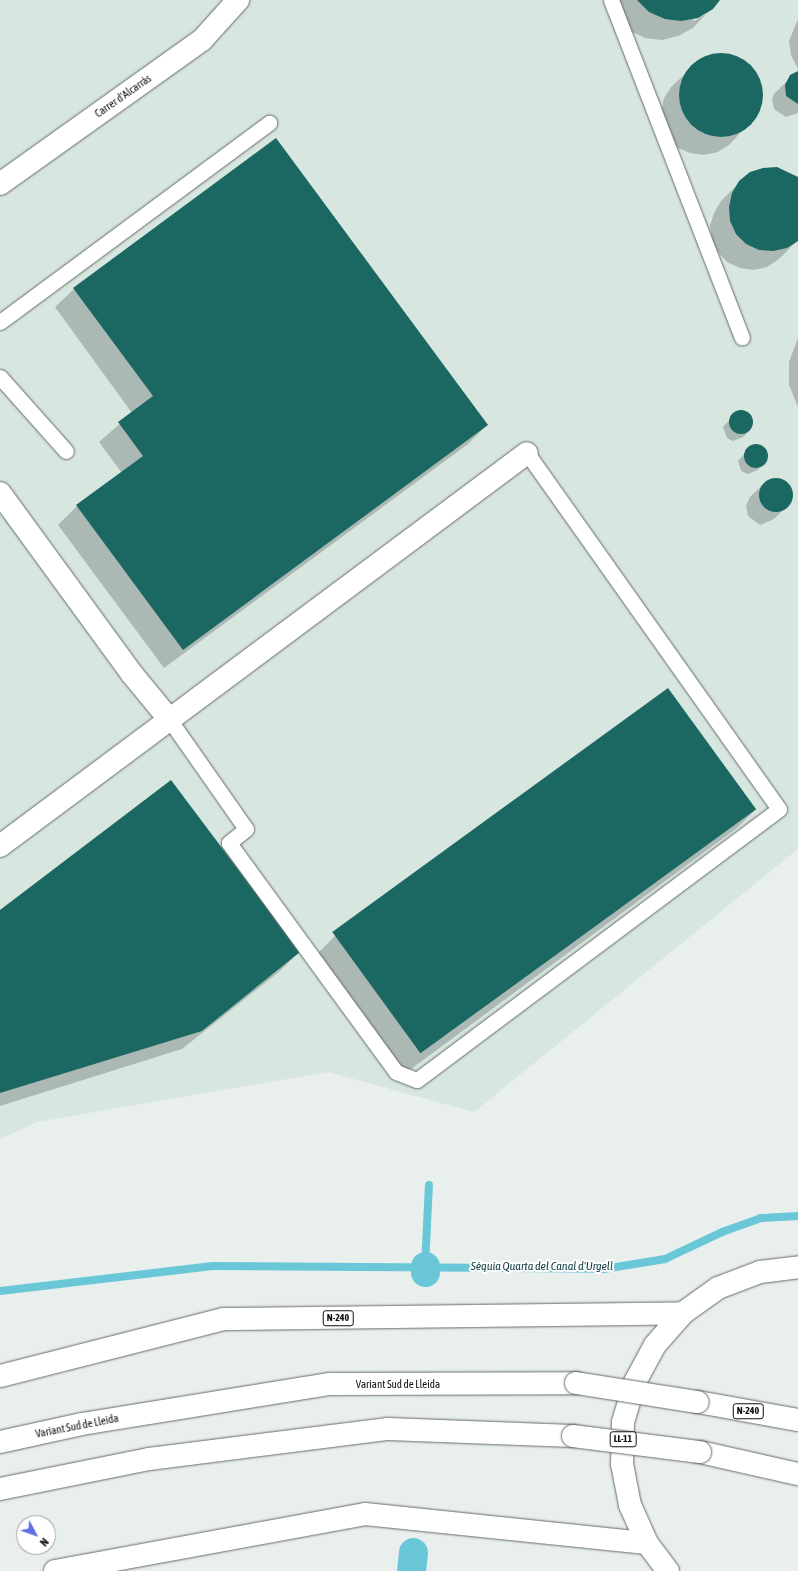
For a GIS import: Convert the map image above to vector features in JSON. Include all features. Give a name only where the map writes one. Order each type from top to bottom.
[{"type":"main road","name":"Carrer d'Alcarràs","points":[[0,184],[202,40],[238,0]]},
{"type":"main road","points":[[0,846],[527,453]]},
{"type":"main road","points":[[0,493],[132,674],[169,719]]},
{"type":"main road","name":"LL-11","points":[[668,1571],[647,1544],[630,1505],[622,1464],[624,1422],[634,1382],[655,1345],[683,1313],[718,1288],[760,1272],[798,1267]]},
{"type":"main road","name":"N-240","points":[[0,1376],[224,1319],[683,1313]]},
{"type":"main road","name":"Variant Sud de Lleida","points":[[0,1442],[82,1424],[330,1384],[576,1383],[698,1402],[798,1420]]},
{"type":"main road","points":[[0,1489],[150,1459],[388,1429],[573,1436],[700,1452],[798,1474]]},
{"type":"main road","points":[[55,1571],[365,1514],[647,1544]]},
{"type":"lane","points":[[611,0],[742,337]]},
{"type":"lane","points":[[0,322],[269,123]]},
{"type":"lane","points":[[0,377],[66,451]]},
{"type":"lane","points":[[169,719],[246,829],[229,843],[396,1072],[417,1080],[779,808],[527,453]]},
{"type":"shaded area","points":[[0,0],[798,0],[798,849],[474,1112],[328,1072],[37,1122],[0,1139]]},
{"type":"building","points":[[637,0],[720,0],[713,9],[698,18],[681,21],[665,19],[649,12]]},
{"type":"building","points":[[721,53],[737,56],[751,65],[760,79],[763,95],[760,111],[751,125],[737,134],[721,137],[705,134],[691,125],[682,111],[679,95],[682,79],[691,65],[705,56]]},
{"type":"building","points":[[798,71],[798,104],[786,96],[785,85],[790,75]]},
{"type":"building","points":[[276,138],[488,425],[183,650],[76,505],[143,456],[118,422],[153,396],[73,288]]},
{"type":"building","points":[[777,167],[798,177],[798,241],[787,248],[773,251],[759,250],[746,244],[736,234],[730,221],[729,207],[732,193],[739,181],[750,172],[763,168]]},
{"type":"building","points":[[741,410],[750,413],[753,422],[750,431],[741,434],[732,431],[729,422],[732,413]]},
{"type":"building","points":[[756,444],[765,447],[768,456],[765,465],[756,468],[747,465],[744,456],[747,447]]},
{"type":"building","points":[[773,478],[779,478],[783,479],[790,485],[793,495],[792,502],[786,509],[779,512],[773,512],[769,511],[762,505],[759,498],[759,492],[760,488],[766,481]]},
{"type":"building","points":[[668,688],[756,809],[420,1053],[332,932]]},
{"type":"building","points":[[171,780],[300,952],[202,1031],[0,1093],[0,910]]},
{"type":"waterway","points":[[425,1266],[429,1185]]},
{"type":"waterway","points":[[0,1291],[213,1266],[604,1269],[665,1259],[722,1232],[761,1218],[798,1216]]},
{"type":"waterway","name":"Séquia Quarta del Canal d'Urgell","points":[[425,1266],[425,1272]]},
{"type":"waterway","name":"Séquia Quarta del Canal d'Urgell","points":[[411,1571],[413,1552]]}]
